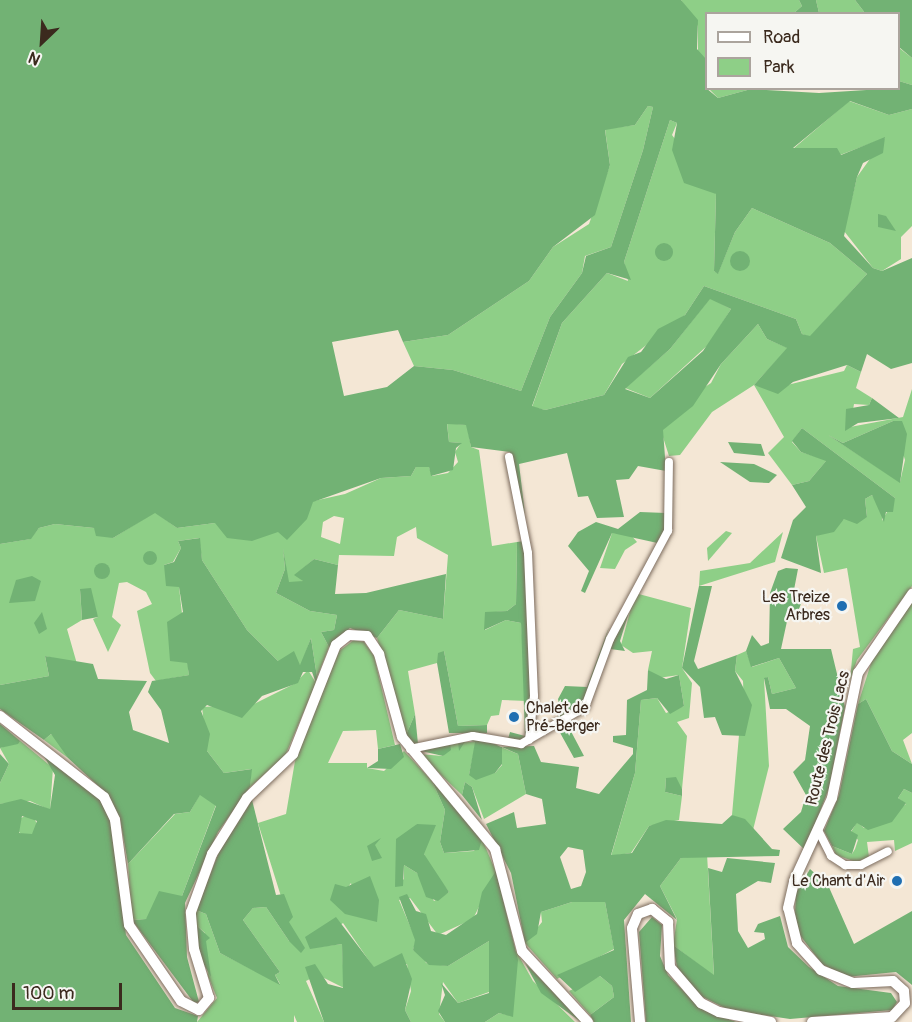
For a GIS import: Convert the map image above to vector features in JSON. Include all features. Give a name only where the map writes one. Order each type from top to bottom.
[{"type":"street","points":[[509,457],[528,553],[534,696],[529,740]]},
{"type":"street","points":[[410,749],[465,737],[517,744],[529,740],[588,703],[610,639],[666,538],[669,465]]},
{"type":"street","name":"Route des Trois Lacs","points":[[812,1022],[892,1017],[906,999],[893,981],[834,979],[797,943],[789,924],[790,893],[835,787],[858,673],[912,594]]},
{"type":"street","points":[[0,716],[42,746],[104,797],[115,820],[133,933],[181,1001],[199,1010],[209,998],[191,934],[198,888],[240,807],[293,754],[332,652],[345,636],[363,635],[375,644],[394,716],[410,749],[487,835],[505,874],[522,951],[588,1022]]},
{"type":"street","points":[[818,830],[831,856],[845,865],[861,865],[888,851]]},
{"type":"street","points":[[640,1022],[632,928],[638,914],[652,909],[668,922],[670,967],[702,1003],[724,1014],[771,1022]]},
{"type":"green space","points":[[0,0],[681,0],[698,20],[697,49],[705,58],[705,90],[718,98],[747,90],[819,93],[900,90],[900,81],[912,85],[912,109],[889,115],[850,101],[793,148],[837,148],[841,155],[885,137],[883,153],[863,163],[857,177],[844,236],[873,268],[882,271],[912,258],[912,363],[891,369],[867,354],[861,372],[847,365],[793,382],[778,394],[754,385],[787,348],[767,339],[758,324],[721,364],[693,406],[663,430],[669,511],[662,544],[612,533],[585,593],[581,591],[589,571],[568,546],[578,532],[596,522],[618,529],[640,512],[666,513],[666,471],[638,466],[629,479],[616,480],[624,517],[597,518],[588,496],[578,497],[567,453],[519,464],[525,514],[510,452],[471,447],[466,425],[447,424],[449,442],[462,443],[456,448],[453,470],[431,476],[429,467],[416,467],[411,476],[381,478],[313,502],[307,519],[287,540],[278,532],[252,541],[227,538],[215,523],[177,528],[155,513],[113,538],[96,536],[94,528],[55,524],[39,528],[31,539],[0,544]],"holes":[[[648,106],[653,107],[643,150],[611,247],[586,256],[582,273],[550,317],[521,391],[453,370],[414,366],[387,387],[344,396],[332,342],[398,330],[403,342],[448,335],[529,281],[553,247],[595,215],[610,165],[605,130],[635,125]],[[670,120],[677,123],[672,150],[684,183],[716,194],[714,271],[718,274],[735,232],[752,208],[830,243],[867,274],[810,336],[802,334],[796,319],[704,286],[685,315],[658,329],[641,352],[628,357],[604,395],[545,410],[532,406],[562,323],[607,273],[631,280],[624,262]],[[710,299],[731,309],[703,351],[650,398],[625,389],[670,349]]]},
{"type":"green space","points":[[681,0],[799,0],[802,6],[795,12],[705,12],[705,58],[698,54],[698,26]]},
{"type":"green space","points":[[799,0],[816,0],[819,12],[795,12],[802,6]]},
{"type":"green space","points":[[816,0],[855,0],[864,12],[819,12]]},
{"type":"green space","points":[[855,0],[912,0],[912,58],[900,48],[900,12],[864,12]]},
{"type":"green space","points":[[900,49],[912,58],[912,85],[900,81]]},
{"type":"green space","points":[[710,90],[747,90],[718,98]]},
{"type":"green space","points":[[849,101],[889,115],[912,109],[912,226],[901,237],[901,259],[882,271],[873,268],[844,231],[857,177],[885,138],[840,155],[793,149]]},
{"type":"green space","points":[[648,106],[653,107],[643,150],[611,247],[585,256],[582,273],[550,317],[521,391],[453,370],[414,366],[403,342],[448,335],[529,281],[553,247],[589,224],[610,165],[605,129],[635,125]]},
{"type":"green space","points":[[670,120],[677,123],[672,135],[716,194],[714,271],[718,273],[735,232],[752,208],[830,243],[867,274],[810,337],[802,334],[796,319],[704,286],[685,315],[622,364],[604,395],[545,410],[532,407],[562,323],[607,273],[628,281],[624,262]]},
{"type":"green space","points":[[878,214],[886,216],[896,231],[878,227]]},
{"type":"green space","points":[[664,243],[670,246],[673,252],[670,258],[664,261],[658,258],[655,252],[658,246]]},
{"type":"green space","points":[[740,251],[747,254],[750,261],[747,268],[740,271],[733,268],[730,261],[733,254]]},
{"type":"green space","points":[[710,298],[731,309],[709,344],[650,398],[625,388],[670,349]]},
{"type":"green space","points":[[758,324],[767,339],[788,348],[754,385],[712,412],[680,455],[669,456],[662,434],[649,424],[711,383],[721,364]]},
{"type":"green space","points":[[847,365],[861,372],[856,388],[872,398],[869,405],[854,404],[850,427],[903,417],[912,389],[912,586],[857,660],[850,680],[853,649],[860,647],[847,568],[824,573],[816,536],[844,519],[867,517],[865,499],[872,495],[883,512],[882,521],[895,498],[802,428],[792,442],[801,452],[827,460],[809,481],[792,485],[768,453],[784,437],[754,385],[771,389],[844,371]],"holes":[[[893,421],[905,460],[900,482],[828,435],[843,443]]]},
{"type":"green space","points":[[872,398],[899,418],[858,423],[845,431],[846,409],[869,405]]},
{"type":"green space","points":[[893,421],[902,421],[907,434],[900,483],[828,435],[843,443]]},
{"type":"green space","points":[[447,423],[467,425],[471,447],[479,450],[492,546],[517,542],[516,604],[507,611],[485,613],[485,630],[506,620],[521,623],[527,701],[502,700],[499,715],[491,716],[487,725],[458,726],[444,651],[437,663],[408,671],[415,714],[406,735],[377,638],[399,610],[443,619],[448,555],[417,538],[416,527],[397,537],[394,556],[339,555],[338,565],[314,559],[300,571],[303,581],[295,584],[288,582],[283,548],[285,569],[276,593],[310,611],[337,615],[334,630],[321,632],[329,647],[317,677],[311,638],[301,665],[278,661],[247,630],[202,560],[199,538],[178,541],[181,548],[173,562],[164,565],[179,587],[189,675],[156,681],[150,673],[137,611],[152,604],[146,592],[127,582],[119,583],[112,617],[121,625],[108,652],[93,619],[98,617],[80,590],[82,620],[67,629],[77,664],[45,656],[49,676],[0,685],[0,544],[30,539],[39,528],[55,524],[94,528],[113,538],[155,512],[177,528],[215,523],[345,494],[381,478],[411,476],[416,467],[429,467],[432,476],[448,473],[458,462],[455,452],[461,443],[449,442]],"holes":[[[334,516],[344,518],[340,544],[321,537],[323,522]]]},
{"type":"green space","points":[[802,428],[895,498],[893,512],[886,512],[884,522],[872,495],[865,499],[867,517],[857,524],[844,519],[834,532],[816,536],[821,573],[781,558],[793,520],[806,507],[792,485],[809,481],[826,461],[801,452],[792,441]]},
{"type":"green space","points":[[728,442],[761,444],[765,456],[734,453]]},
{"type":"green space","points":[[720,462],[754,464],[777,475],[769,483],[750,482]]},
{"type":"green space","points":[[726,531],[732,533],[708,561],[707,548]]},
{"type":"green space","points":[[783,532],[775,562],[699,586],[700,571],[750,563]]},
{"type":"green space","points":[[612,533],[630,534],[637,542],[625,550],[615,569],[600,568]]},
{"type":"green space","points":[[200,538],[202,560],[247,630],[278,661],[294,651],[300,665],[311,638],[317,677],[316,683],[312,672],[303,672],[298,683],[262,696],[242,718],[207,705],[201,711],[210,734],[207,751],[224,773],[252,769],[250,787],[218,832],[185,903],[187,957],[199,1002],[194,1003],[132,920],[146,919],[159,891],[182,896],[216,806],[200,795],[190,812],[174,814],[128,864],[120,818],[108,795],[68,758],[51,734],[44,740],[0,709],[0,685],[49,676],[45,656],[93,664],[98,679],[147,681],[129,712],[133,730],[169,743],[161,710],[148,692],[152,681],[189,675],[187,663],[170,661],[167,622],[183,612],[179,587],[166,586],[164,565],[174,562],[181,548],[178,541]]},
{"type":"green space","points":[[524,541],[531,693],[527,737],[518,741],[508,739],[510,732],[525,736],[521,623],[506,620],[484,630],[485,612],[507,611],[516,604],[517,542]]},
{"type":"green space","points":[[283,548],[289,582],[303,581],[294,575],[314,559],[338,565],[335,594],[366,593],[446,574],[443,619],[399,610],[377,638],[350,628],[329,647],[321,632],[334,630],[337,615],[310,611],[276,593],[285,569]]},
{"type":"green space","points":[[150,551],[155,553],[157,558],[155,563],[150,565],[145,563],[143,558],[145,553]]},
{"type":"green space","points":[[99,563],[105,563],[110,571],[108,577],[99,579],[94,574],[94,568]]},
{"type":"green space","points":[[786,568],[798,569],[793,595],[802,601],[799,609],[789,612],[781,649],[831,649],[845,707],[829,788],[805,850],[783,829],[801,812],[806,795],[793,772],[805,760],[810,726],[786,709],[770,709],[764,678],[768,677],[772,694],[796,688],[779,658],[751,667],[746,651],[752,635],[761,646],[769,643],[770,593],[778,571]]},
{"type":"green space","points":[[32,576],[41,581],[35,601],[9,603],[16,580]]},
{"type":"green space","points":[[699,586],[712,586],[694,661],[698,669],[737,655],[735,671],[752,705],[745,736],[722,735],[715,717],[704,718],[700,687],[682,668]]},
{"type":"green space","points":[[91,588],[98,617],[82,620],[80,589]]},
{"type":"green space","points":[[635,593],[691,608],[682,668],[692,683],[689,718],[677,722],[687,736],[682,789],[666,778],[665,792],[682,796],[679,820],[649,826],[631,853],[611,856],[635,773],[641,700],[657,698],[666,713],[684,706],[679,675],[658,678],[648,670],[652,651],[633,653],[621,645]]},
{"type":"green space","points":[[633,599],[620,641],[625,651],[610,649]]},
{"type":"green space","points":[[912,603],[912,733],[903,740],[912,764],[892,751],[866,699],[858,704],[874,654]]},
{"type":"green space","points":[[42,612],[47,629],[39,634],[34,623]]},
{"type":"green space","points":[[609,627],[587,700],[565,720],[584,756],[574,758],[553,720],[561,714],[558,699],[565,686],[587,687]]},
{"type":"green space","points":[[354,640],[364,642],[374,656],[395,745],[378,749],[376,730],[343,731],[328,763],[367,763],[367,768],[384,771],[404,751],[432,781],[445,810],[440,842],[444,853],[474,851],[482,839],[496,872],[473,919],[438,935],[410,898],[399,900],[416,940],[413,950],[423,954],[426,963],[448,966],[489,941],[489,992],[458,1003],[443,982],[439,1014],[445,1022],[411,1022],[405,1010],[411,991],[407,964],[374,968],[343,923],[310,948],[342,944],[344,988],[318,975],[306,981],[324,1022],[297,1022],[294,1015],[294,1022],[197,1022],[217,998],[208,976],[205,933],[194,923],[196,910],[206,914],[220,953],[280,984],[275,975],[280,972],[243,920],[253,908],[266,907],[289,941],[289,922],[258,823],[286,814],[295,761],[339,651]],"holes":[[[417,824],[426,862],[449,892],[434,901],[417,873],[404,865],[404,879],[395,887]],[[351,883],[358,917],[335,904]]]},
{"type":"green space","points":[[444,651],[458,726],[487,725],[487,733],[449,733],[437,663],[438,653]]},
{"type":"green space","points":[[746,651],[752,667],[779,658],[796,688],[772,694],[768,677],[764,679],[769,766],[753,830],[732,815],[739,735],[745,735],[743,681],[735,671],[737,655]]},
{"type":"green space","points":[[308,670],[316,683],[285,756],[250,787],[251,769],[224,773],[207,751],[202,707],[254,704],[294,684]]},
{"type":"green space","points":[[648,670],[666,679],[679,675],[684,706],[670,714],[657,698],[641,700],[635,773],[611,855],[632,853],[649,826],[666,820],[722,824],[732,815],[745,819],[772,849],[780,850],[779,856],[681,858],[660,886],[677,920],[645,894],[624,920],[631,1022],[594,1022],[590,1015],[614,997],[612,986],[600,976],[575,992],[557,975],[614,950],[605,902],[572,902],[541,912],[537,934],[525,943],[511,873],[486,824],[514,812],[517,828],[546,824],[542,799],[526,794],[518,754],[502,747],[502,764],[495,773],[476,780],[469,775],[475,742],[466,740],[459,751],[458,741],[465,739],[487,740],[501,747],[534,746],[541,762],[579,767],[576,788],[599,794],[633,754],[633,748],[613,742],[613,736],[626,735],[627,700],[647,690]],"holes":[[[568,847],[583,850],[586,872],[581,886],[571,889],[560,857]]]},
{"type":"green space","points":[[866,699],[892,751],[912,764],[912,793],[904,789],[898,798],[906,803],[892,822],[868,830],[857,823],[851,831],[858,835],[852,854],[832,846],[824,831],[839,795],[858,704]]},
{"type":"green space","points":[[415,714],[418,744],[412,746],[406,735]]},
{"type":"green space","points":[[0,724],[53,768],[50,810],[30,801],[0,804],[0,783],[9,764],[0,748],[20,741]]},
{"type":"green space","points":[[0,724],[20,741],[18,744],[0,748]]},
{"type":"green space","points":[[51,734],[60,742],[68,758],[44,740]]},
{"type":"green space","points":[[450,742],[476,742],[469,775],[495,773],[502,765],[501,747],[518,754],[526,794],[484,819],[472,787],[465,782],[462,795],[419,754],[443,756]]},
{"type":"green space","points":[[450,742],[451,750],[443,756],[417,750]]},
{"type":"green space","points":[[400,744],[404,757],[391,769],[367,768],[378,761],[378,749]]},
{"type":"green space","points":[[42,753],[100,799],[111,820],[126,935],[175,1008],[198,1016],[197,1022],[0,1022],[0,804],[21,799],[50,809],[55,775]],"holes":[[[22,816],[37,821],[32,834],[19,833]]]},
{"type":"green space","points":[[0,754],[9,764],[0,783]]},
{"type":"green space","points":[[676,777],[682,789],[682,796],[665,792],[666,778]]},
{"type":"green space","points":[[432,781],[482,839],[479,850],[444,853],[440,842],[445,810]]},
{"type":"green space","points":[[465,782],[472,787],[482,820],[462,795]]},
{"type":"green space","points":[[904,789],[912,793],[912,843],[895,851],[894,840],[867,842],[869,857],[856,862],[836,855],[832,846],[852,854],[858,840],[851,832],[857,822],[864,828],[876,824],[906,804],[898,798]]},
{"type":"green space","points":[[200,794],[216,805],[182,896],[146,919],[132,920],[128,864],[175,814],[190,812]]},
{"type":"green space","points":[[252,800],[276,895],[284,894],[293,917],[289,922],[305,948],[301,953],[289,941],[266,907],[253,908],[243,920],[280,972],[275,975],[280,985],[220,953],[206,914],[196,910],[219,852]]},
{"type":"green space","points":[[27,816],[34,819],[37,826],[34,833],[27,836],[20,833],[17,826],[20,819]]},
{"type":"green space","points":[[417,824],[436,825],[424,854],[449,892],[438,901],[426,897],[417,873],[404,865],[403,886],[395,887],[396,839]]},
{"type":"green space","points":[[381,838],[375,845],[382,858],[372,861],[367,846]]},
{"type":"green space","points":[[707,854],[714,976],[673,945],[677,919],[660,886],[681,858]]},
{"type":"green space","points":[[727,858],[775,863],[771,883],[758,881],[736,894],[738,931],[748,948],[765,939],[764,933],[754,932],[758,924],[780,916],[788,947],[809,967],[838,986],[891,993],[897,1002],[892,1010],[790,1019],[729,1010],[699,995],[677,967],[673,945],[714,975],[708,868],[722,872]]},
{"type":"green space","points":[[810,869],[828,885],[854,944],[912,911],[912,985],[896,972],[846,977],[822,964],[799,934],[795,913],[796,893]]},
{"type":"green space","points":[[496,871],[518,960],[513,1017],[499,1013],[485,1022],[445,1022],[438,1011],[445,995],[441,983],[458,1003],[489,993],[489,941],[448,966],[429,965],[413,950],[415,940],[399,897],[407,894],[416,911],[426,914],[431,931],[446,935],[477,914],[482,892]]},
{"type":"green space","points":[[370,876],[379,900],[377,922],[345,914],[330,900],[335,884],[346,887]]},
{"type":"green space","points":[[572,902],[605,902],[614,949],[557,979],[525,943],[542,922],[541,912]]},
{"type":"green space","points":[[336,917],[374,967],[402,953],[412,979],[405,1010],[411,1022],[324,1022],[305,967],[315,964],[328,984],[343,988],[342,944],[310,949],[305,937]]},
{"type":"green space","points":[[652,917],[662,925],[660,956],[668,975],[700,1008],[736,1022],[646,1022],[639,932]]},
{"type":"green space","points":[[194,923],[210,938],[206,941],[211,977],[199,956]]},
{"type":"green space","points":[[516,951],[533,981],[575,1022],[485,1022],[499,1013],[512,1016]]},
{"type":"green space","points":[[525,963],[574,1013],[581,1022],[541,993]]},
{"type":"green space","points":[[600,976],[612,986],[614,997],[590,1015],[569,991]]},
{"type":"place","name":"Les Treize Arbres","points":[[842,606]]},
{"type":"place","name":"Chalet de Pré-Berger","points":[[514,717]]},
{"type":"place","name":"Le Chant d'Air","points":[[897,881]]}]
